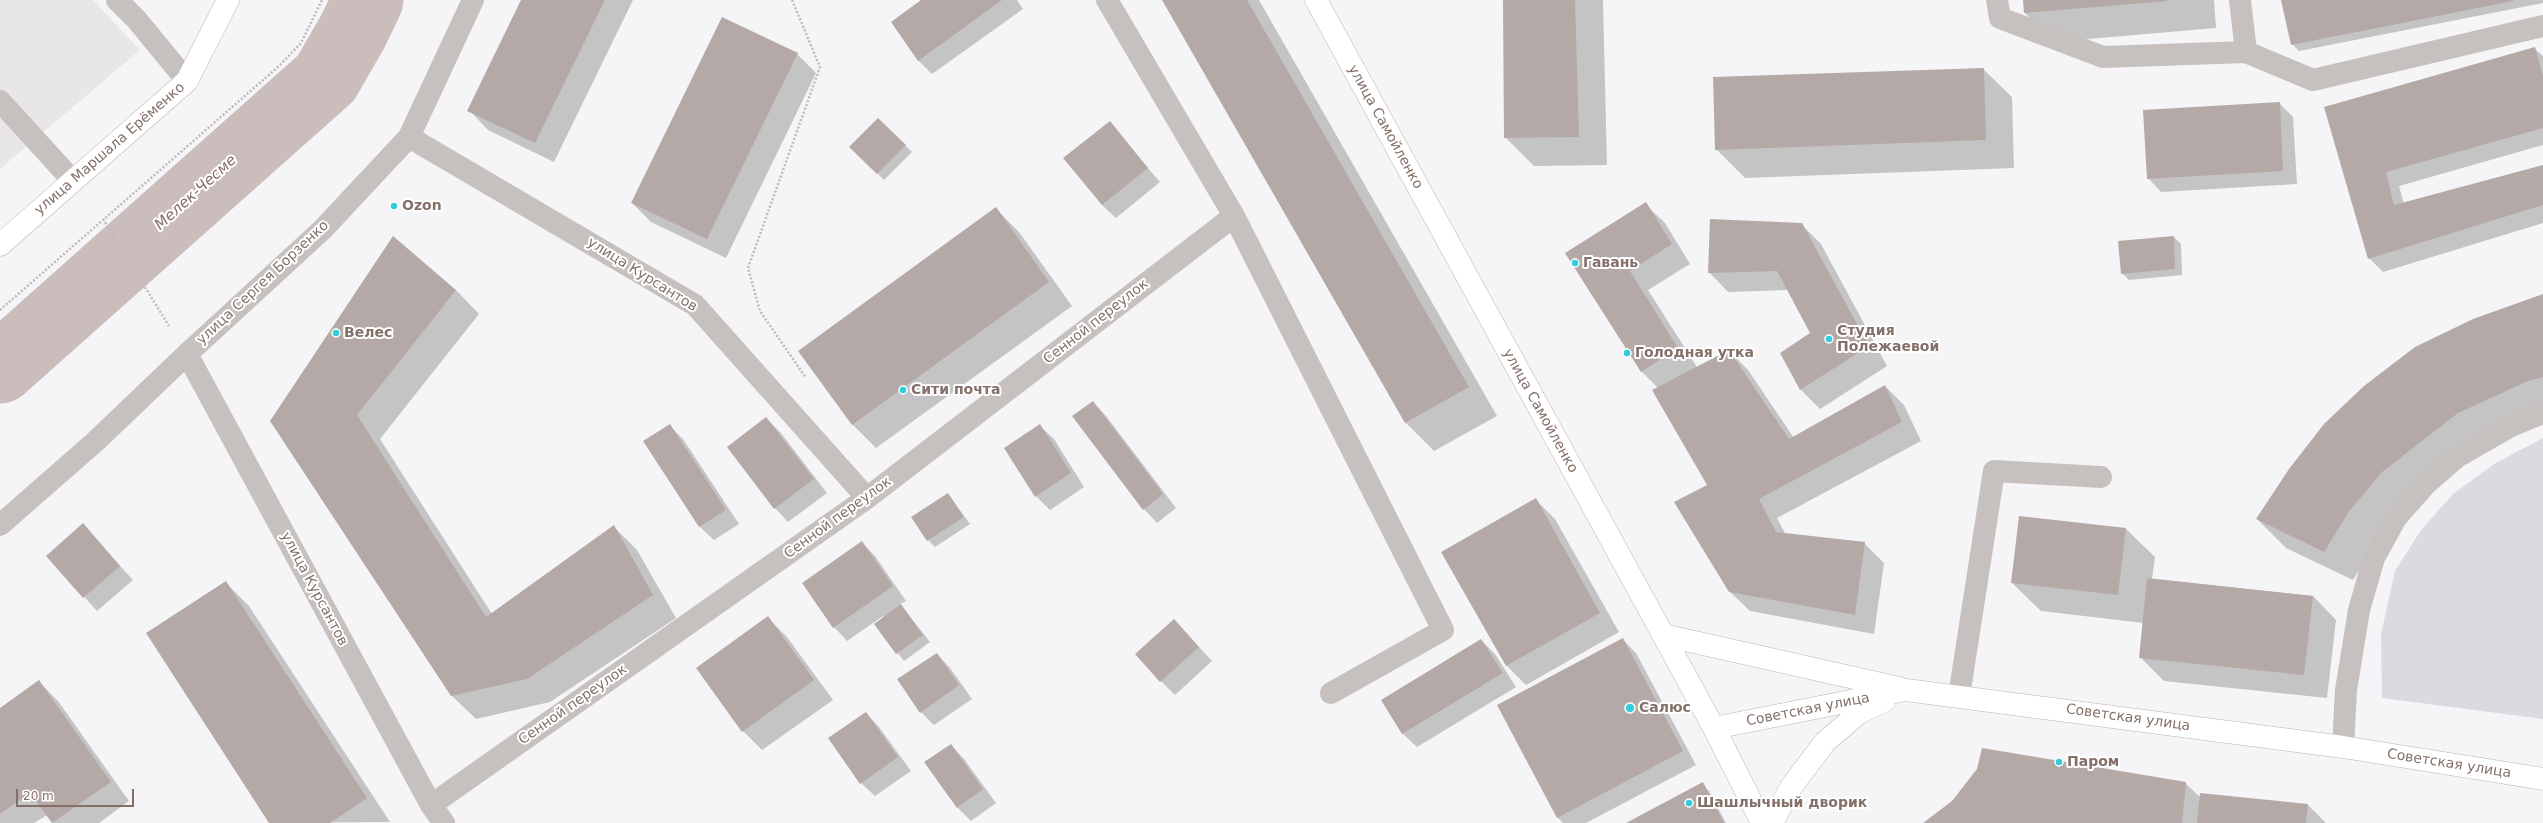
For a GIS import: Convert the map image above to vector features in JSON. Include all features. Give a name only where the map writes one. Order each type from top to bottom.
[{"type":"main road","name":"улица Маршала Ерёменко","points":[[0,245],[187,81],[228,0]]},
{"type":"main road","name":"улица Самойленко","points":[[1316,0],[1664,635],[1714,728],[1762,823]]},
{"type":"main road","points":[[1664,635],[1906,690]]},
{"type":"main road","points":[[1772,823],[1791,787],[1825,742],[1859,713],[1906,690]]},
{"type":"main road","name":"Советская улица","points":[[1714,728],[1906,690],[2343,747],[2543,779]]},
{"type":"street","points":[[118,0],[137,20],[187,81]]},
{"type":"street","name":"улица Сергея Борзенко","points":[[0,525],[96,441],[187,354],[323,229],[409,136],[473,0]]},
{"type":"street","points":[[1107,0],[1234,216],[1443,630],[1331,693]]},
{"type":"street","points":[[1998,0],[2000,18],[2103,57],[2246,52],[2314,80],[2543,26]]},
{"type":"street","points":[[2240,0],[2246,52]]},
{"type":"street","points":[[0,101],[73,181]]},
{"type":"street","name":"улица Курсантов","points":[[409,136],[695,305],[867,498]]},
{"type":"street","name":"Сенной переулок","points":[[431,805],[867,498],[1234,216]]},
{"type":"street","name":"улица Курсантов","points":[[187,354],[431,805],[444,823]]},
{"type":"street","points":[[2343,747],[2346,690],[2359,610],[2374,558],[2396,518],[2426,484],[2457,457],[2511,426],[2543,413]]},
{"type":"street","points":[[1959,696],[1994,471],[2101,477]]},
{"type":"path","points":[[0,310],[278,67],[301,43],[322,0]]},
{"type":"path","points":[[792,0],[820,66],[748,268],[760,311],[809,383]]},
{"type":"path","points":[[103,219],[164,318]]},
{"type":"shaded area","points":[[0,0],[93,0],[140,50],[0,169]]},
{"type":"shaded area","points":[[2543,438],[2543,719],[2382,698],[2381,634],[2395,571],[2421,530],[2453,494],[2494,464]]},
{"type":"building","points":[[521,0],[605,0],[535,143],[467,111]]},
{"type":"building","points":[[921,0],[1002,0],[918,61],[891,22]]},
{"type":"building","points":[[1162,0],[1247,0],[1469,387],[1405,423]]},
{"type":"building","points":[[1503,0],[1575,0],[1579,137],[1504,138]]},
{"type":"building","points":[[2023,0],[2167,0],[2167,1],[2024,13]]},
{"type":"building","points":[[2281,0],[2513,0],[2513,1],[2291,45]]},
{"type":"building","points":[[722,17],[798,53],[707,239],[631,203]]},
{"type":"building","points":[[2535,47],[2543,76],[2543,128],[2386,172],[2394,205],[2543,165],[2543,205],[2368,259],[2324,107]]},
{"type":"building","points":[[1984,68],[1986,140],[1715,150],[1713,77]]},
{"type":"building","points":[[2280,102],[2283,171],[2147,179],[2143,110]]},
{"type":"building","points":[[878,118],[906,145],[877,174],[849,147]]},
{"type":"building","points":[[1110,121],[1148,168],[1102,205],[1063,158]]},
{"type":"building","points":[[1646,202],[1672,244],[1630,271],[1678,348],[1641,372],[1565,253]]},
{"type":"building","points":[[996,207],[1049,282],[852,425],[798,351]]},
{"type":"building","points":[[1710,219],[1802,223],[1869,346],[1800,390],[1780,353],[1810,333],[1777,271],[1708,273]]},
{"type":"building","points":[[393,236],[456,290],[357,415],[486,617],[614,525],[653,595],[527,679],[451,696],[270,421]]},
{"type":"building","points":[[2174,236],[2175,269],[2121,274],[2118,241]]},
{"type":"building","points":[[2543,294],[2543,377],[2528,381],[2458,413],[2382,472],[2350,510],[2324,552],[2256,519],[2289,469],[2324,424],[2364,386],[2415,347],[2473,319]]},
{"type":"building","points":[[1729,350],[1789,439],[1885,385],[1902,422],[1759,499],[1776,532],[1865,542],[1855,615],[1729,592],[1674,502],[1707,485],[1652,390]]},
{"type":"building","points":[[1093,401],[1163,494],[1143,510],[1072,416]]},
{"type":"building","points":[[766,417],[814,479],[774,509],[727,447]]},
{"type":"building","points":[[670,424],[726,510],[699,527],[643,441]]},
{"type":"building","points":[[1040,424],[1071,473],[1035,497],[1004,448]]},
{"type":"building","points":[[948,493],[964,517],[927,541],[911,517]]},
{"type":"building","points":[[1536,498],[1600,613],[1506,666],[1441,552]]},
{"type":"building","points":[[2019,516],[2126,528],[2118,595],[2011,583]]},
{"type":"building","points":[[83,523],[120,566],[83,598],[46,556]]},
{"type":"building","points":[[862,541],[893,586],[833,628],[802,583]]},
{"type":"building","points":[[2147,578],[2313,596],[2304,675],[2139,658]]},
{"type":"building","points":[[226,581],[367,798],[330,823],[269,823],[146,633]]},
{"type":"building","points":[[901,604],[923,635],[896,654],[874,624]]},
{"type":"building","points":[[768,616],[814,680],[742,732],[696,668]]},
{"type":"building","points":[[1174,619],[1199,647],[1160,682],[1135,654]]},
{"type":"building","points":[[1623,638],[1683,751],[1557,818],[1497,705]]},
{"type":"building","points":[[1481,639],[1503,673],[1402,734],[1381,700]]},
{"type":"building","points":[[937,653],[959,685],[920,713],[897,679]]},
{"type":"building","points":[[39,680],[111,782],[52,823],[30,793],[0,814],[0,708]]},
{"type":"building","points":[[866,712],[898,757],[860,784],[828,738]]},
{"type":"building","points":[[951,744],[983,789],[957,808],[924,762]]},
{"type":"building","points":[[1982,748],[2186,782],[2182,823],[1923,823],[1952,801],[1977,769]]},
{"type":"building","name":"Шашлычный дворик","points":[[1703,782],[1724,823],[1626,823]]},
{"type":"building","points":[[2200,793],[2308,804],[2306,823],[2197,823]]},
{"type":"waterway","name":"Мелек-Чесме","points":[[0,368],[326,78],[353,31],[368,0]]},
{"type":"place","name":"Ozon","points":[[394,206]]},
{"type":"place","name":"Гавань","points":[[1575,263]]},
{"type":"place","name":"Велес","points":[[336,333]]},
{"type":"place","name":"Студия Полежаевой","points":[[1829,339]]},
{"type":"place","name":"Голодная утка","points":[[1627,353]]},
{"type":"place","name":"Сити почта","points":[[903,390]]},
{"type":"place","name":"Салюс","points":[[1630,708]]},
{"type":"place","name":"Паром","points":[[2059,762]]},
{"type":"place","name":"Шашлычный дворик","points":[[1689,803]]}]
